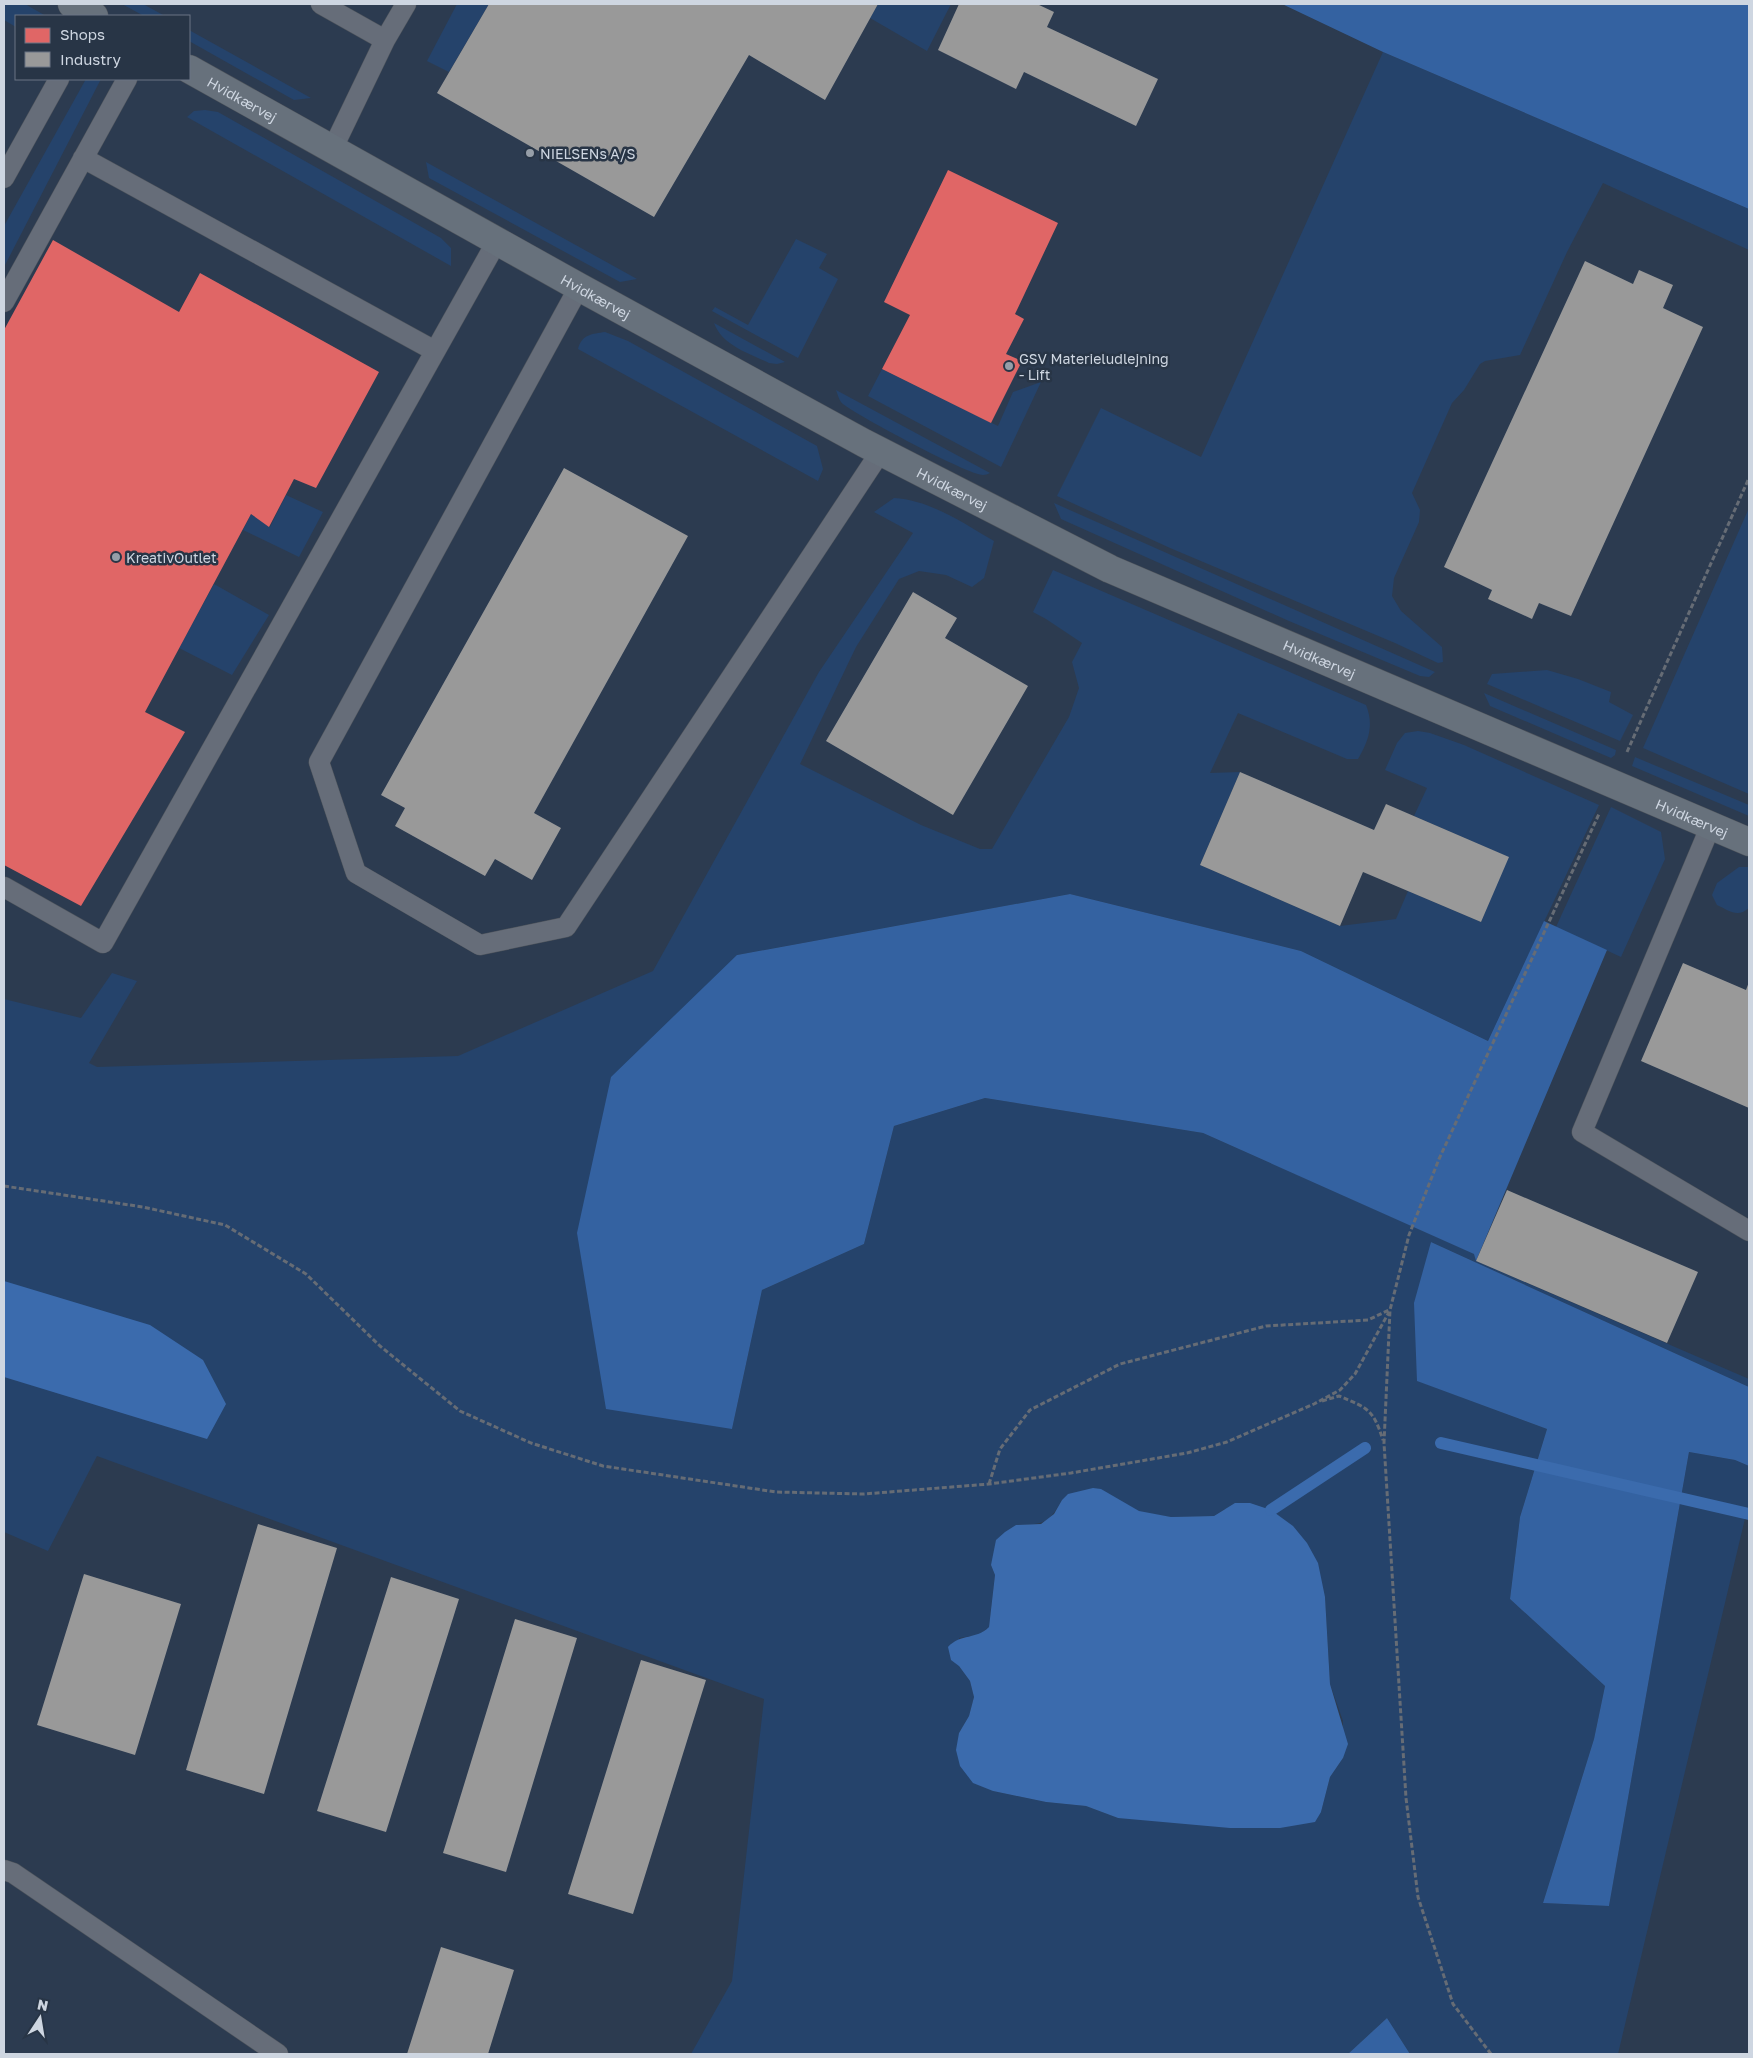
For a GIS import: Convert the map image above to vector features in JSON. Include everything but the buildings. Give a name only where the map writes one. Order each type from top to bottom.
[{"type":"street","points":[[72,4],[92,15]]},
{"type":"street","name":"Hvidkærvej","points":[[190,70],[579,287],[881,451],[1110,569],[1749,842]]},
{"type":"lane","points":[[321,4],[385,40]]},
{"type":"lane","points":[[332,150],[385,40],[406,4]]},
{"type":"lane","points":[[4,178],[58,80]]},
{"type":"lane","points":[[4,302],[126,80]]},
{"type":"lane","points":[[83,158],[435,351]]},
{"type":"lane","points":[[4,887],[103,943],[497,241]]},
{"type":"lane","points":[[579,287],[319,762],[356,873],[480,945],[566,927],[881,451]]},
{"type":"lane","points":[[1711,825],[1582,1132],[1749,1231]]},
{"type":"lane","points":[[4,1870],[13,1873],[278,2054]]},
{"type":"path","points":[[1491,2054],[1453,2004],[1418,1897],[1406,1798],[1384,1443],[1390,1310],[1409,1236],[1439,1159],[1613,783],[1749,478]]},
{"type":"path","points":[[4,1186],[142,1207],[225,1225],[306,1274],[380,1346],[460,1411],[531,1443],[603,1466],[776,1492],[864,1494],[990,1484],[1187,1454],[1226,1442],[1314,1404],[1340,1390],[1355,1374],[1390,1310]]},
{"type":"path","points":[[990,1484],[1000,1449],[1030,1410],[1120,1364],[1266,1326],[1368,1320],[1390,1310]]},
{"type":"path","points":[[1314,1404],[1339,1396],[1363,1406],[1376,1418],[1384,1443]]},
{"type":"shaded area","points":[[4,4],[1282,4],[1383,52],[1749,208],[1749,2054],[4,2054]]},
{"type":"shaded area","points":[[4,4],[25,4],[44,15],[15,15],[15,26],[4,20]]},
{"type":"shaded area","points":[[122,4],[143,4],[163,15],[142,15]]},
{"type":"shaded area","points":[[457,4],[489,4],[449,72],[427,61]]},
{"type":"shaded area","points":[[878,4],[951,4],[927,51],[870,18]]},
{"type":"shaded area","points":[[1282,4],[1748,4],[1749,209],[1383,52]]},
{"type":"shaded area","points":[[190,31],[311,98],[294,100],[190,42]]},
{"type":"shaded area","points":[[1383,52],[1749,209],[1749,250],[1603,183],[1567,252],[1520,355],[1485,361],[1480,364],[1464,390],[1452,403],[1412,493],[1420,510],[1419,522],[1394,578],[1392,596],[1401,611],[1442,647],[1443,662],[1438,663],[1170,548],[1057,496],[1101,408],[1201,457]]},
{"type":"shaded area","points":[[85,80],[100,80],[4,267],[4,226]]},
{"type":"shaded area","points":[[194,111],[218,112],[441,238],[451,248],[451,266],[187,117]]},
{"type":"shaded area","points":[[426,162],[637,279],[620,282],[429,178]]},
{"type":"shaded area","points":[[796,239],[827,254],[819,268],[838,279],[798,358],[712,311],[715,307],[748,325]]},
{"type":"shaded area","points":[[714,323],[785,362],[769,363],[744,352],[729,343],[718,331]]},
{"type":"shaded area","points":[[605,332],[628,341],[817,446],[823,469],[818,481],[578,349],[585,338],[592,334]]},
{"type":"shaded area","points":[[882,369],[998,426],[1013,392],[1041,382],[1001,467],[868,396]]},
{"type":"shaded area","points":[[836,390],[990,473],[983,475],[957,466],[890,432],[843,404]]},
{"type":"shaded area","points":[[286,495],[323,512],[299,557],[243,530],[251,514],[270,527]]},
{"type":"shaded area","points":[[894,498],[920,503],[958,520],[994,541],[984,578],[972,587],[946,575],[919,571],[899,579],[856,647],[800,764],[921,825],[980,849],[992,849],[1069,717],[1079,688],[1072,662],[1082,643],[1033,612],[1053,570],[1366,705],[1370,726],[1365,745],[1358,759],[1347,759],[1238,713],[1210,773],[1240,772],[1200,865],[1340,926],[1396,919],[1408,891],[1481,922],[1508,857],[1414,816],[1427,788],[1385,770],[1397,743],[1405,733],[1418,731],[1430,733],[1464,745],[1599,805],[1488,1041],[1301,951],[1070,894],[737,955],[732,1429],[762,1290],[864,1244],[894,1126],[985,1098],[1203,1133],[1475,1254],[1476,1261],[1749,1379],[1749,1387],[1431,1242],[1418,1381],[1547,1429],[1520,1517],[1510,1599],[1605,1686],[1594,1739],[1543,1903],[1609,1906],[1689,1452],[1735,1460],[1749,1466],[1749,1510],[1747,1510],[1618,2054],[1410,2054],[1387,2018],[1348,2054],[691,2054],[732,1981],[764,1699],[97,1456],[48,1551],[4,1532],[4,999],[81,1018],[112,973],[137,981],[89,1063],[97,1067],[458,1056],[653,971],[819,672],[913,533],[874,512]],"holes":[[[1062,1500],[1171,1517],[1214,1516],[1225,1509],[1325,1597],[1330,1684],[1343,1721],[1343,1758],[1330,1777],[1321,1812],[1118,1818],[1086,1806],[1046,1802],[993,1791],[959,1733],[969,1716],[974,1697],[970,1681],[959,1666],[959,1638],[979,1635],[989,1627],[995,1575],[991,1565],[1016,1525],[1044,1522],[1053,1514]]]},
{"type":"shaded area","points":[[1054,503],[1435,672],[1429,677],[1420,676],[1289,621],[1061,519]]},
{"type":"shaded area","points":[[1749,508],[1749,794],[1643,748]]},
{"type":"shaded area","points":[[214,584],[269,615],[232,675],[179,648]]},
{"type":"shaded area","points":[[1547,670],[1578,679],[1611,692],[1609,702],[1633,715],[1620,741],[1487,684],[1492,674]]},
{"type":"shaded area","points":[[1484,693],[1616,750],[1615,755],[1611,758],[1490,706]]},
{"type":"shaded area","points":[[1635,757],[1749,805],[1749,816],[1632,766]]},
{"type":"shaded area","points":[[1611,807],[1661,832],[1665,859],[1621,957],[1556,927]]},
{"type":"shaded area","points":[[1739,867],[1749,867],[1749,908],[1741,913],[1737,913],[1717,905],[1712,895],[1717,883]]},
{"type":"shaded area","points":[[1070,894],[1301,951],[1488,1041],[1544,921],[1607,950],[1476,1261],[1474,1254],[1203,1133],[985,1098],[894,1126],[864,1244],[762,1290],[732,1429],[606,1409],[577,1233],[611,1077],[737,955]]},
{"type":"shaded area","points":[[1431,1242],[1749,1387],[1749,1466],[1735,1460],[1689,1452],[1609,1906],[1543,1903],[1594,1739],[1605,1686],[1510,1599],[1520,1517],[1547,1429],[1417,1381],[1414,1303]]},
{"type":"shaded area","points":[[4,1281],[150,1325],[203,1360],[226,1404],[207,1439],[4,1377]]},
{"type":"shaded area","points":[[1093,1488],[1101,1489],[1139,1511],[1171,1517],[1214,1516],[1235,1503],[1250,1503],[1271,1510],[1293,1526],[1307,1543],[1318,1563],[1325,1597],[1330,1684],[1348,1744],[1343,1758],[1330,1777],[1321,1812],[1315,1822],[1280,1828],[1230,1828],[1118,1818],[1086,1806],[1046,1802],[993,1791],[973,1783],[960,1766],[956,1750],[959,1733],[969,1716],[974,1697],[970,1681],[959,1666],[951,1660],[948,1647],[958,1640],[979,1634],[989,1627],[995,1575],[991,1565],[996,1540],[1016,1525],[1041,1524],[1054,1514],[1068,1494]]},
{"type":"shaded area","points":[[1387,2018],[1410,2054],[1348,2054]]},
{"type":"waterway","points":[[1441,1443],[1749,1514]]},
{"type":"waterway","points":[[1271,1510],[1365,1448]]},
{"type":"place","name":"NIELSENs A/S","points":[[530,153]]},
{"type":"place","name":"GSV Materieludlejning - Lift","points":[[1009,366]]},
{"type":"place","name":"KreativOutlet","points":[[116,557]]}]
